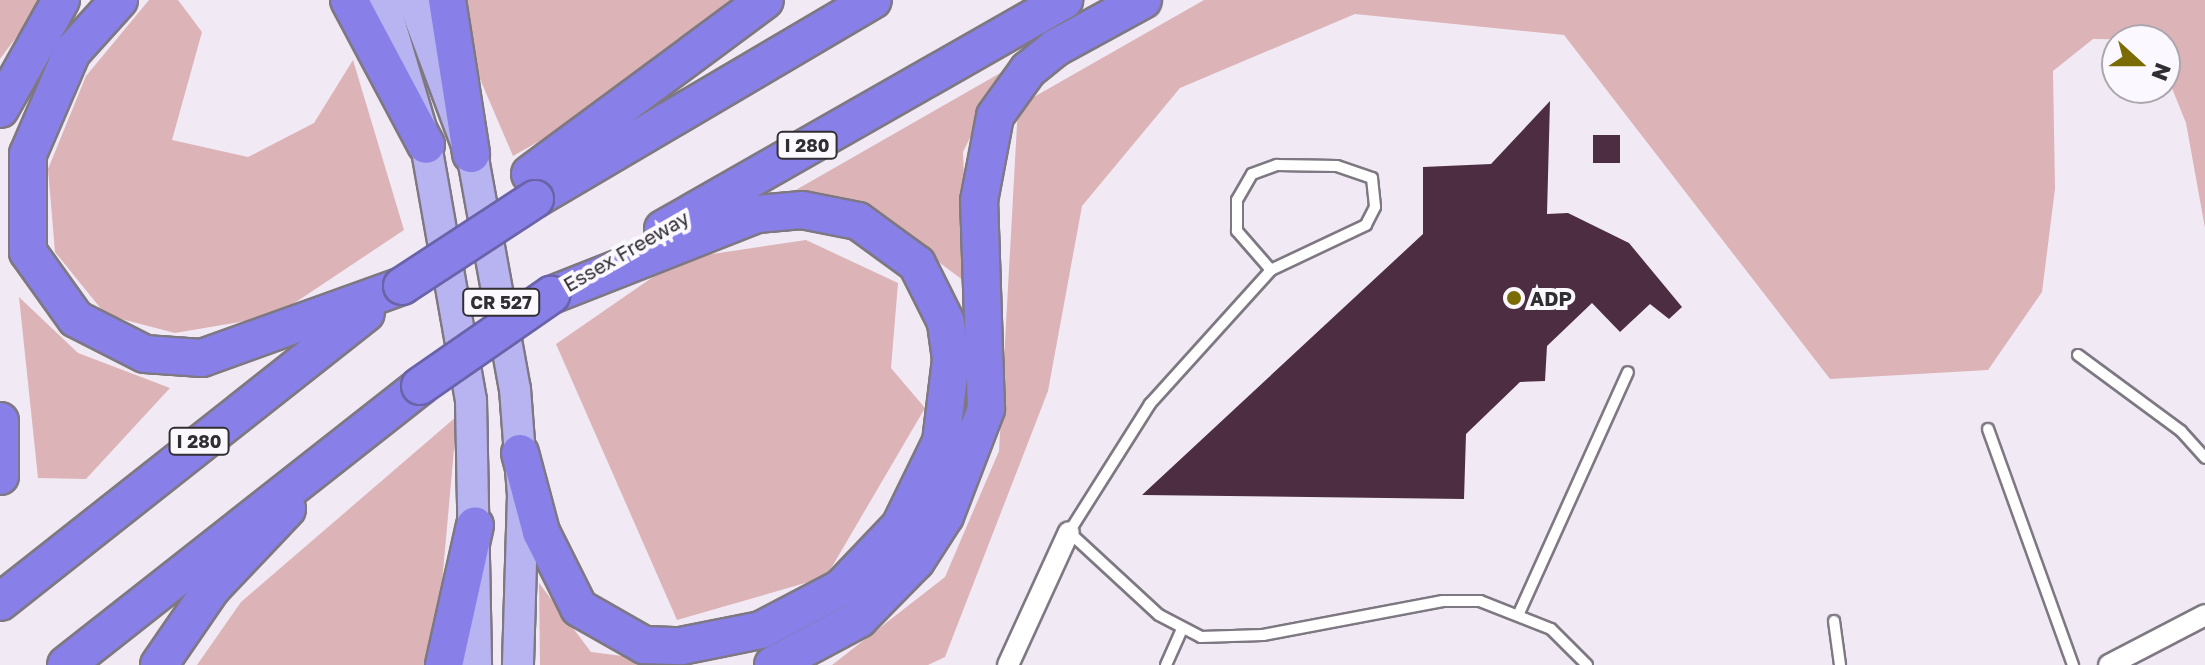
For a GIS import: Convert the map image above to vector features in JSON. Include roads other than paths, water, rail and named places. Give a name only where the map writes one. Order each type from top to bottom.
[{"type":"highway","points":[[0,109],[61,0]]},
{"type":"highway","points":[[119,0],[72,52],[28,154],[28,252],[76,319],[145,354],[202,358],[402,286]]},
{"type":"highway","points":[[349,0],[426,145]]},
{"type":"highway","points":[[447,0],[471,154]]},
{"type":"highway","points":[[532,187],[765,0]]},
{"type":"highway","name":"I 280","points":[[0,602],[402,286],[470,239],[532,187],[873,0]]},
{"type":"highway","name":"Essex Freeway","points":[[66,665],[371,422],[551,295],[1064,0]]},
{"type":"highway","points":[[773,665],[859,619],[916,561],[945,516],[986,409],[979,201],[995,116],[1028,70],[1055,48],[1143,0]]},
{"type":"highway","points":[[520,453],[541,532],[579,608],[644,645],[681,646],[761,630],[841,588],[900,526],[944,428],[951,359],[935,293],[917,264],[858,221],[802,210],[757,214],[551,295]]},
{"type":"highway","points":[[0,421],[0,476]]},
{"type":"highway","points":[[159,665],[212,588],[371,422]]},
{"type":"highway","points":[[444,665],[475,525]]},
{"type":"main road","name":"CR 527","points":[[383,0],[426,145],[471,401],[476,665]]},
{"type":"main road","name":"CR 527","points":[[413,0],[471,154],[494,254],[520,453],[518,665]]},
{"type":"street","points":[[1009,665],[1069,532]]},
{"type":"street","points":[[2109,665],[2205,615]]},
{"type":"lane","points":[[1271,270],[1237,231],[1237,200],[1252,174],[1277,165],[1337,166],[1372,178],[1375,207],[1366,225],[1271,270],[1150,404],[1069,532],[1182,629],[1233,639],[1443,601],[1520,611],[1551,629],[1587,665]]},
{"type":"lane","points":[[2078,355],[2181,431],[2205,458]]},
{"type":"lane","points":[[1520,611],[1628,372]]},
{"type":"lane","points":[[1988,429],[2073,665]]},
{"type":"lane","points":[[1834,621],[1840,665]]},
{"type":"lane","points":[[1166,665],[1182,629]]},
{"type":"place","name":"ADP","points":[[1514,298]]}]
